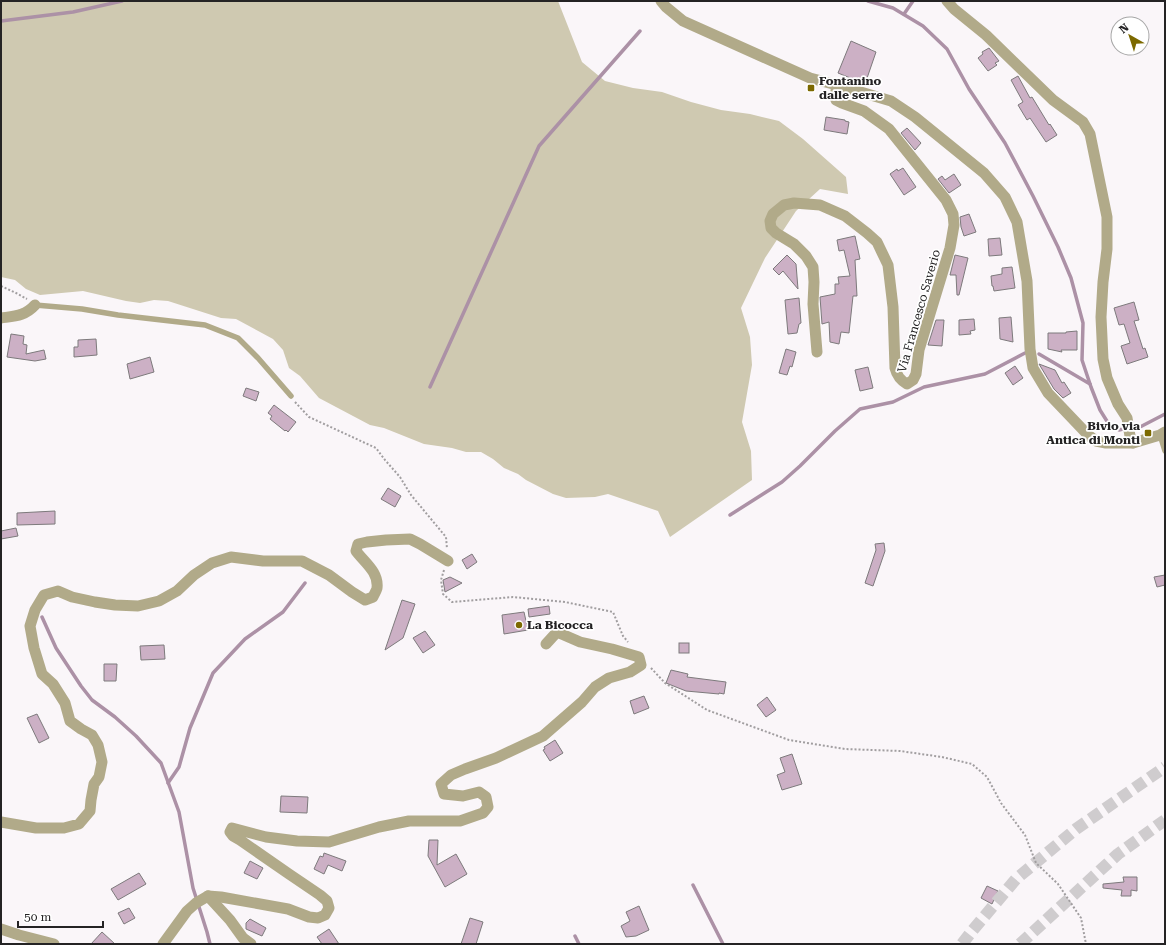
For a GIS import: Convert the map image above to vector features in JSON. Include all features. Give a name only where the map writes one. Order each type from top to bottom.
[{"type":"street","points":[[661,1],[683,21],[810,78],[891,101],[915,117],[984,173],[1005,197],[1017,222],[1027,281],[1030,349],[1033,368],[1048,393],[1088,435],[1096,440],[1106,443],[1162,433]]},
{"type":"street","points":[[947,1],[954,9],[986,35],[1053,100],[1083,122],[1090,134],[1107,217],[1107,249],[1101,317],[1103,359],[1107,378],[1118,404],[1127,418],[1131,439]]},
{"type":"street","name":"Via Francesco Saverio","points":[[817,352],[813,304],[813,267],[806,256],[794,244],[776,233],[771,228],[770,221],[773,214],[784,205],[794,203],[820,205],[845,216],[877,242],[888,265],[893,307],[896,375],[907,384],[914,380],[916,374],[919,350],[950,248],[954,225],[953,214],[946,200],[889,128],[864,111],[842,104],[836,100],[837,85]]},
{"type":"street","points":[[1,318],[21,315],[35,305]]},
{"type":"street","points":[[1,822],[36,828],[64,828],[79,824],[90,811],[94,784],[99,778],[102,762],[98,745],[92,735],[70,721],[65,703],[53,684],[42,674],[34,648],[30,626],[35,610],[44,595],[58,591],[72,597],[95,602],[138,606],[159,601],[177,590],[194,575],[212,563],[230,558],[263,561],[302,561],[329,575],[365,600],[373,597],[377,588],[376,578],[371,567],[356,551],[358,544],[386,540],[410,539],[448,561]]},
{"type":"street","points":[[163,944],[187,911],[196,903],[208,896],[288,909],[309,917],[318,918],[325,914],[329,908],[327,901],[320,895],[234,836],[230,832],[232,828],[266,837],[297,841],[329,842],[378,827],[409,821],[460,821],[483,813],[488,807],[486,797],[479,792],[463,796],[444,794],[441,784],[451,775],[496,758],[543,736],[582,702],[595,687],[609,678],[630,672],[641,665],[640,657],[580,642],[557,632],[546,644]]},
{"type":"street","points":[[208,896],[230,920],[242,938],[251,944]]},
{"type":"street","points":[[1,929],[54,944]]},
{"type":"lane","points":[[35,305],[82,309],[118,315],[205,325],[238,338],[258,358],[291,396]]},
{"type":"lane","points":[[1162,433],[1165,451]]},
{"type":"path","points":[[1,286],[16,293],[35,305]]},
{"type":"path","points":[[291,396],[309,417],[376,448],[400,477],[411,495],[446,537],[448,561],[441,580],[443,594],[452,602],[513,597],[565,602],[613,612],[623,636],[631,647]]},
{"type":"path","points":[[649,666],[665,683],[707,710],[789,740],[845,749],[907,752],[942,757],[972,764],[988,777],[1001,803],[1025,835],[1036,863],[1058,884],[1081,918],[1086,944]]},
{"type":"shaded area","points":[[1,1],[558,1],[582,62],[605,81],[633,88],[662,92],[721,110],[750,114],[779,121],[803,139],[846,177],[848,194],[820,189],[796,211],[765,258],[741,308],[750,337],[752,365],[742,422],[751,451],[752,480],[670,537],[658,511],[608,494],[595,497],[566,498],[553,494],[526,480],[518,474],[504,468],[481,452],[466,452],[452,448],[424,444],[384,428],[370,425],[319,398],[300,376],[289,368],[283,350],[273,339],[236,319],[221,318],[168,301],[154,300],[140,303],[83,291],[40,295],[26,289],[15,280],[1,277]]},
{"type":"building","points":[[851,41],[876,52],[865,84],[838,73]]},
{"type":"building","points":[[989,48],[999,61],[995,63],[997,65],[988,71],[978,58],[983,54],[982,52]]},
{"type":"building","points":[[1018,76],[1030,98],[1032,97],[1057,135],[1046,142],[1030,118],[1027,120],[1018,105],[1023,102],[1011,80]]},
{"type":"building","points":[[826,117],[849,122],[847,134],[824,130]]},
{"type":"building","points":[[907,128],[921,143],[915,150],[901,133]]},
{"type":"building","points":[[903,168],[916,187],[904,195],[890,174],[897,169],[898,171]]},
{"type":"building","points":[[954,174],[961,185],[949,193],[938,179],[942,176],[945,180]]},
{"type":"building","points":[[969,214],[976,232],[964,236],[960,217]]},
{"type":"building","points":[[855,236],[860,259],[855,260],[857,296],[853,296],[849,333],[841,332],[839,344],[830,342],[829,322],[822,324],[820,297],[835,294],[835,284],[839,284],[838,277],[850,276],[844,250],[839,251],[837,240]]},
{"type":"building","points":[[1000,238],[1002,255],[989,256],[988,239]]},
{"type":"building","points":[[787,255],[796,264],[798,289],[783,271],[779,275],[773,269]]},
{"type":"building","points":[[955,255],[968,258],[959,295],[957,295],[956,275],[950,275]]},
{"type":"building","points":[[1012,267],[1015,288],[994,291],[991,276],[1002,274],[1002,268]]},
{"type":"building","points":[[799,298],[801,323],[799,324],[797,333],[788,334],[785,300]]},
{"type":"building","points":[[1134,302],[1139,320],[1134,321],[1143,349],[1145,348],[1148,357],[1127,364],[1121,346],[1130,343],[1124,324],[1119,325],[1114,308]]},
{"type":"building","points":[[1011,317],[1013,342],[1000,339],[999,318]]},
{"type":"building","points":[[974,319],[975,330],[970,331],[971,334],[959,335],[959,320]]},
{"type":"building","points":[[936,320],[944,320],[942,346],[928,345]]},
{"type":"building","points":[[1077,331],[1077,350],[1061,350],[1062,352],[1048,349],[1048,333],[1066,333]]},
{"type":"building","points":[[11,334],[24,336],[23,344],[27,345],[26,354],[44,350],[46,359],[35,361],[7,357]]},
{"type":"building","points":[[96,339],[97,355],[74,357],[74,347],[78,347],[78,340]]},
{"type":"building","points":[[786,349],[796,352],[792,367],[790,366],[787,375],[779,373]]},
{"type":"building","points":[[150,357],[154,372],[130,379],[127,364]]},
{"type":"building","points":[[1039,364],[1055,370],[1062,383],[1064,382],[1071,393],[1063,398],[1054,389]]},
{"type":"building","points":[[1015,366],[1023,378],[1013,385],[1005,373]]},
{"type":"building","points":[[868,367],[873,388],[860,391],[855,370]]},
{"type":"building","points":[[246,388],[259,392],[256,401],[243,396]]},
{"type":"building","points":[[274,405],[296,422],[288,432],[270,419],[272,416],[268,413]]},
{"type":"building","points":[[388,488],[401,496],[395,507],[381,499]]},
{"type":"building","points":[[55,511],[55,524],[17,525],[17,513]]},
{"type":"building","points":[[16,528],[18,536],[1,539],[1,531]]},
{"type":"building","points":[[884,543],[885,551],[873,586],[865,583],[876,550],[875,544]]},
{"type":"building","points":[[472,554],[477,562],[467,569],[462,560]]},
{"type":"building","points":[[1165,575],[1165,585],[1157,587],[1154,577]]},
{"type":"building","points":[[450,577],[462,583],[445,592],[443,580]]},
{"type":"building","points":[[402,600],[415,604],[403,638],[385,650]]},
{"type":"building","points":[[549,606],[550,614],[529,617],[528,609]]},
{"type":"building","points":[[524,612],[528,630],[504,634],[502,615]]},
{"type":"building","points":[[425,631],[435,645],[423,653],[413,638]]},
{"type":"building","points":[[679,643],[689,643],[689,653],[679,653]]},
{"type":"building","points":[[164,645],[165,659],[141,660],[140,646]]},
{"type":"building","points":[[104,664],[117,664],[116,681],[104,681]]},
{"type":"building","points":[[671,670],[688,674],[687,677],[726,682],[724,694],[686,691],[666,683]]},
{"type":"building","points":[[644,696],[649,708],[634,714],[630,701]]},
{"type":"building","points":[[767,697],[776,710],[766,717],[757,705]]},
{"type":"building","points":[[37,714],[49,738],[39,743],[27,718]]},
{"type":"building","points":[[555,740],[563,753],[550,761],[543,750],[545,749],[544,747]]},
{"type":"building","points":[[792,754],[802,784],[782,790],[777,775],[785,772],[780,758]]},
{"type":"building","points":[[281,796],[308,797],[307,813],[280,812]]},
{"type":"building","points":[[429,840],[438,840],[437,865],[456,854],[467,874],[445,887],[428,856]]},
{"type":"building","points":[[324,853],[346,861],[342,871],[328,865],[324,874],[314,869],[320,856],[323,857]]},
{"type":"building","points":[[250,861],[263,868],[257,879],[244,873]]},
{"type":"building","points":[[139,873],[146,884],[118,900],[111,889]]},
{"type":"building","points":[[1123,877],[1137,877],[1137,891],[1131,890],[1131,896],[1121,896],[1122,890],[1103,888],[1103,884],[1124,882]]},
{"type":"building","points":[[987,886],[998,891],[992,904],[981,898]]},
{"type":"building","points":[[639,906],[649,930],[636,936],[626,937],[621,926],[630,921],[626,912]]},
{"type":"building","points":[[129,908],[135,918],[124,924],[118,913]]},
{"type":"building","points":[[470,918],[483,922],[476,944],[461,944]]},
{"type":"building","points":[[250,919],[266,928],[262,936],[246,929],[246,923]]},
{"type":"building","points":[[329,929],[339,944],[322,944],[317,937]]},
{"type":"building","points":[[102,932],[115,944],[91,944]]},
{"type":"waterway","points":[[1,21],[73,12],[122,1]]},
{"type":"waterway","points":[[868,1],[893,8],[923,26],[947,49],[969,89],[1005,143],[1058,247],[1071,278],[1083,323],[1082,360],[1100,410],[1110,426],[1119,430],[1123,429]]},
{"type":"waterway","points":[[904,14],[913,1]]},
{"type":"waterway","points":[[430,387],[539,146],[640,31]]},
{"type":"waterway","points":[[730,515],[782,482],[860,409],[893,402],[924,387],[985,374],[1025,353]]},
{"type":"waterway","points":[[1039,354],[1090,384]]},
{"type":"waterway","points":[[1130,429],[1140,427],[1165,414]]},
{"type":"waterway","points":[[168,783],[179,767],[190,728],[213,673],[245,639],[283,612],[305,583]]},
{"type":"waterway","points":[[42,617],[56,648],[92,700],[115,717],[136,736],[161,763],[179,812],[193,888],[210,944]]},
{"type":"waterway","points":[[693,885],[723,944]]},
{"type":"waterway","points":[[575,936],[579,944]]},
{"type":"tunnel","points":[[962,944],[1016,879],[1076,829],[1165,767]]},
{"type":"tunnel","points":[[1020,944],[1118,854],[1165,820]]},
{"type":"place","name":"Fontanino dalle serre","points":[[811,88]]},
{"type":"place","name":"Bivio via Antica di Monti","points":[[1148,433]]},
{"type":"place","name":"La Bicocca","points":[[519,625]]}]
